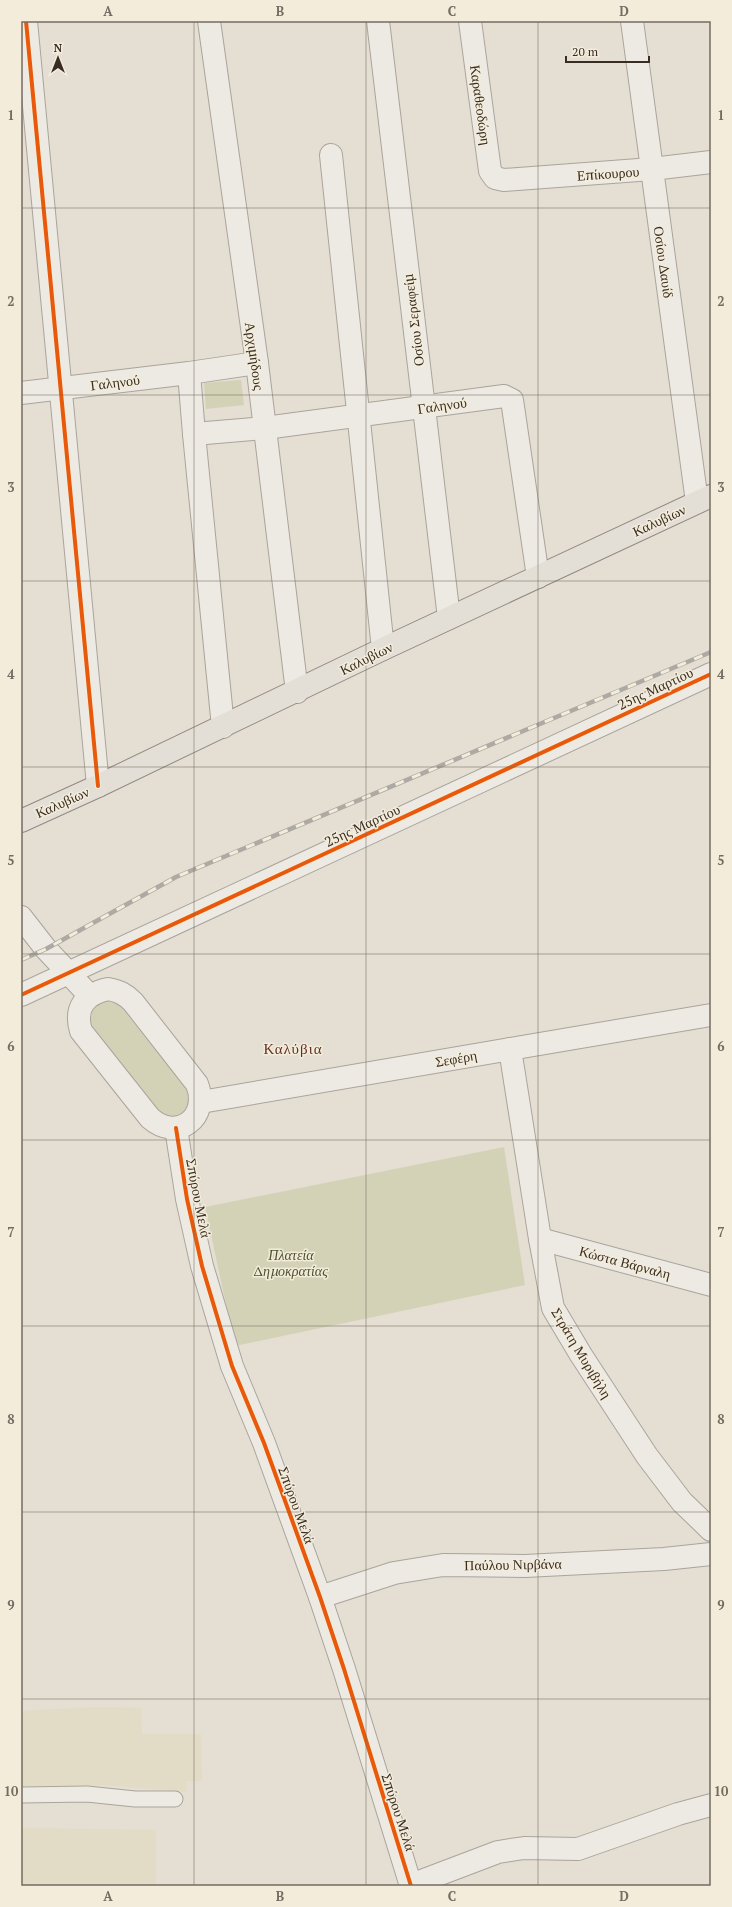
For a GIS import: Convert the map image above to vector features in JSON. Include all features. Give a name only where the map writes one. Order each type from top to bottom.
[{"type":"main road","name":"Καλυβίων","points":[[21,821],[297,692],[383,649],[704,499]]},
{"type":"street","points":[[26,21],[98,786]]},
{"type":"street","name":"Αρχιμήδους","points":[[209,21],[257,363],[297,692]]},
{"type":"street","name":"Οσίου Σεραφείμ","points":[[378,21],[449,618]]},
{"type":"street","name":"Καραθεοδώρη","points":[[470,21],[490,171],[495,178],[504,180]]},
{"type":"street","name":"Οσίου Δαυίδ","points":[[632,21],[652,169],[704,499]]},
{"type":"street","points":[[332,156],[383,649]]},
{"type":"street","name":"Επίκουρου","points":[[504,180],[652,169],[711,162]]},
{"type":"street","name":"Γαληνού","points":[[21,393],[189,373],[257,363]]},
{"type":"street","points":[[189,373],[223,726]]},
{"type":"street","name":"Γαληνού","points":[[194,434],[265,428],[504,396],[512,400],[538,577]]},
{"type":"street","name":"25ης Μαρτίου","points":[[21,995],[711,674]]},
{"type":"street","points":[[21,917],[68,974],[90,996]]},
{"type":"street","points":[[108,989],[126,995],[197,1084],[201,1102],[198,1112],[193,1119],[185,1125],[176,1128],[157,1124],[150,1118],[84,1036],[78,1022],[79,1012],[83,1003],[98,991],[108,989]]},
{"type":"street","name":"Σεφέρη","points":[[201,1102],[711,1015]]},
{"type":"street","name":"Στράτη Μυριβήλη","points":[[510,1049],[540,1239],[553,1308],[566,1331],[647,1456],[682,1502],[711,1530]]},
{"type":"street","name":"Σπύρου Μελά","points":[[176,1128],[187,1199],[202,1266],[232,1366],[264,1443],[320,1598],[411,1885]]},
{"type":"street","name":"Κώστα Βάρναλη","points":[[540,1239],[711,1285]]},
{"type":"street","name":"Παύλου Νιρβάνα","points":[[320,1598],[394,1573],[443,1565],[525,1566],[684,1558],[711,1554]]},
{"type":"street","points":[[411,1885],[498,1852],[524,1848],[578,1849],[678,1814],[711,1805]]},
{"type":"lane","points":[[21,1795],[87,1794],[135,1799],[175,1799]]},
{"type":"shaded area","points":[[99,1707],[141,1708],[142,1734],[201,1734],[202,1781],[186,1781],[187,1792],[104,1785],[21,1786],[21,1711]]},
{"type":"shaded area","points":[[21,1828],[156,1830],[156,1886],[21,1886]]},
{"type":"green space","points":[[241,380],[244,405],[206,409],[204,383]]},
{"type":"green space","points":[[114,996],[192,1094],[186,1114],[166,1120],[88,1031],[87,1010],[93,1003]]},
{"type":"green space","name":"Πλατεία Δημοκρατίας","points":[[504,1147],[525,1285],[235,1346],[205,1207]]},
{"type":"railway","points":[[21,960],[46,949],[176,877],[711,652]]},
{"type":"cycle path","points":[[26,21],[98,786]]},
{"type":"cycle path","points":[[21,995],[711,674]]},
{"type":"cycle path","points":[[176,1128],[187,1199],[202,1266],[232,1366],[264,1443],[320,1597],[344,1669],[411,1886]]},
{"type":"district","name":"Καλύβια","points":[[293,1048]]}]
